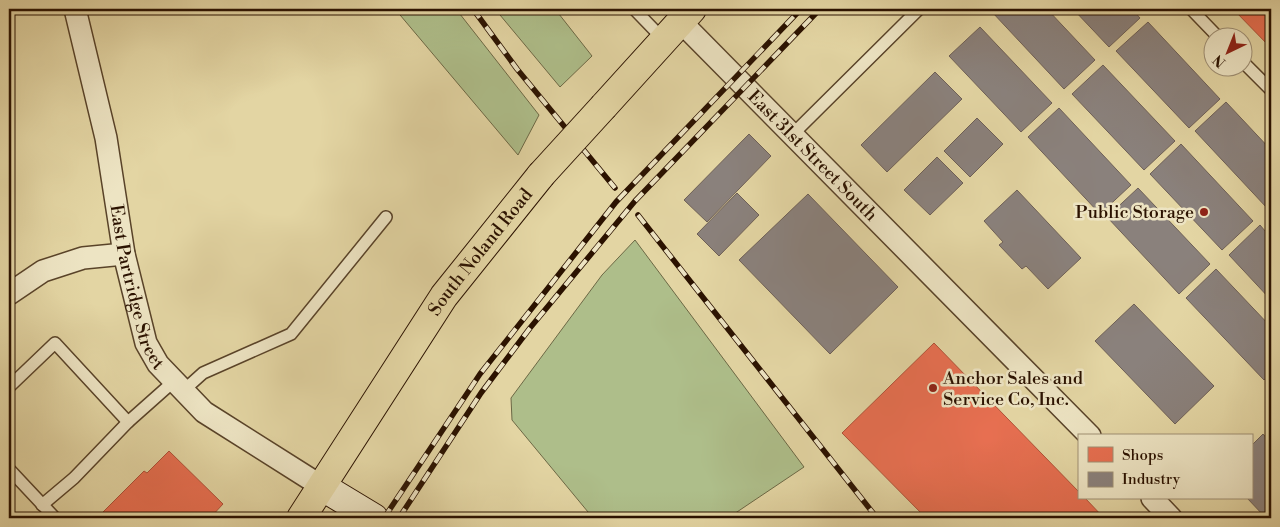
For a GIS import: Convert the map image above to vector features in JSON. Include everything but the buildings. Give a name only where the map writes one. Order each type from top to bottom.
[{"type":"main road","name":"South Noland Road","points":[[301,518],[444,296],[541,176],[678,23]]},
{"type":"street","name":"East Partridge Street","points":[[75,9],[106,138],[124,254],[146,343],[158,364],[204,412],[321,486]]},
{"type":"street","name":"East 31st Street South","points":[[678,23],[792,135],[1088,434]]},
{"type":"street","points":[[9,294],[43,271],[83,258],[124,254]]},
{"type":"street","points":[[321,486],[374,518]]},
{"type":"street","points":[[1154,500],[1171,518]]},
{"type":"lane","points":[[634,9],[678,23]]},
{"type":"lane","points":[[792,135],[919,9]]},
{"type":"lane","points":[[1191,9],[1209,28]]},
{"type":"lane","points":[[1252,71],[1271,90]]},
{"type":"lane","points":[[42,505],[74,478],[128,422],[178,387],[203,373],[291,334],[386,217]]},
{"type":"lane","points":[[9,387],[55,343],[128,422]]},
{"type":"lane","points":[[9,469],[55,518]]},
{"type":"green space","points":[[395,9],[456,9],[539,115],[518,155]]},
{"type":"green space","points":[[495,9],[555,9],[592,56],[560,87]]},
{"type":"green space","points":[[635,240],[804,467],[728,518],[593,518],[512,420],[511,398],[602,275]]},
{"type":"railway","points":[[473,9],[517,69],[615,188]]},
{"type":"railway","points":[[384,518],[480,374],[616,202],[801,9]]},
{"type":"railway","points":[[399,518],[481,393],[530,328],[635,201],[820,9]]},
{"type":"railway","points":[[638,215],[877,518]]},
{"type":"place","name":"Public Storage","points":[[1204,212]]},
{"type":"place","name":"Anchor Sales and Service Co, Inc.","points":[[933,388]]}]
